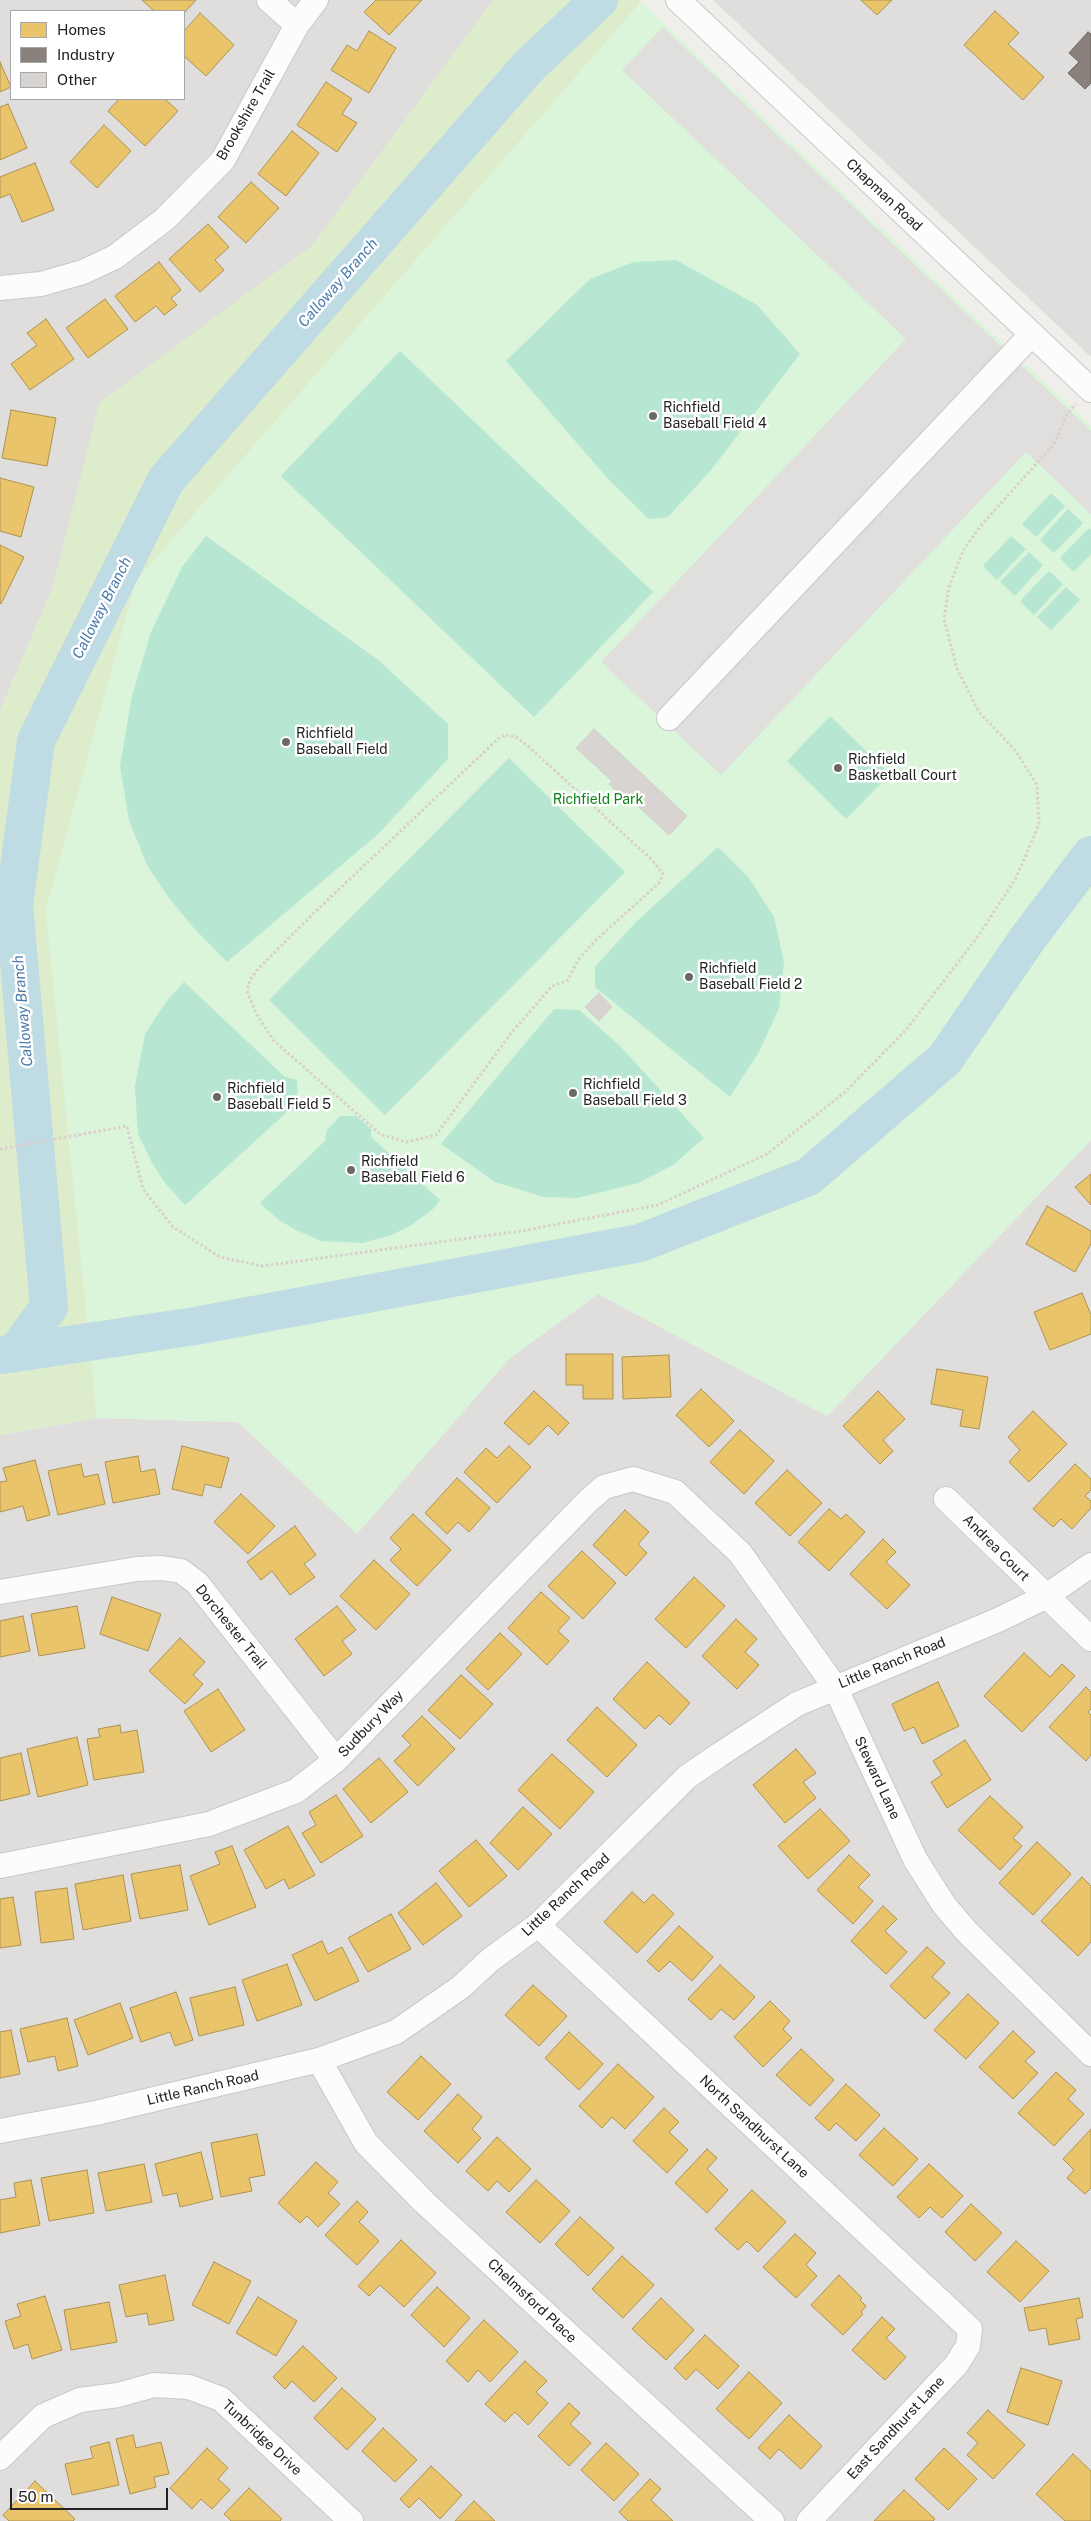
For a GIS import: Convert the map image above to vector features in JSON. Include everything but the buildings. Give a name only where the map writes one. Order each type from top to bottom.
[{"type":"street","points":[[269,0],[297,25]]},
{"type":"street","name":"Brookshire Trail","points":[[0,288],[41,284],[83,272],[115,257],[165,219],[223,160],[297,25],[316,0]]},
{"type":"street","name":"Chapman Road","points":[[678,0],[1090,389]]},
{"type":"street","points":[[669,718],[1032,334]]},
{"type":"street","name":"Sudbury Way","points":[[0,1866],[209,1824],[296,1791],[336,1760],[604,1487],[633,1479],[675,1492]]},
{"type":"street","name":"Steward Lane","points":[[675,1492],[740,1553],[835,1687],[915,1860],[944,1905],[968,1933],[1091,2054]]},
{"type":"street","name":"Andrea Court","points":[[946,1499],[1045,1597],[1091,1639]]},
{"type":"street","name":"Little Ranch Road","points":[[0,2131],[96,2113],[319,2060],[396,2032],[461,1987],[490,1960],[538,1925],[687,1777],[796,1704],[998,1620],[1045,1597],[1091,1565]]},
{"type":"street","name":"Dorchester Trail","points":[[0,1592],[137,1569],[162,1568],[181,1571],[197,1583],[336,1760]]},
{"type":"street","name":"North Sandhurst Lane","points":[[538,1925],[970,2330]]},
{"type":"street","name":"Chelmsford Place","points":[[319,2060],[366,2143],[372,2150],[424,2202],[772,2521]]},
{"type":"street","name":"East Sandhurst Lane","points":[[809,2521],[956,2364],[968,2346],[970,2330]]},
{"type":"street","name":"Tunbridge Drive","points":[[0,2458],[43,2416],[80,2400],[118,2395],[154,2386],[189,2387],[221,2399],[351,2521]]},
{"type":"path","points":[[0,1149],[126,1126],[143,1189],[173,1227],[220,1257],[262,1266],[521,1231],[658,1206],[768,1154],[845,1092],[906,1030],[980,935],[1016,878],[1036,833],[1039,824],[1037,785],[1016,750],[980,712],[958,669],[944,619],[949,587],[963,551],[978,529],[1054,444],[1068,414],[1090,389]]},
{"type":"path","points":[[506,735],[516,736],[652,860],[663,874],[659,883],[596,940],[578,960],[568,980],[552,986],[512,1032],[436,1136],[406,1142],[380,1134],[274,1041],[256,1013],[247,991],[250,980],[258,969],[499,738],[506,735]]},
{"type":"shaded area","points":[[0,0],[494,0],[313,245],[100,403],[53,587],[0,711]]},
{"type":"shaded area","points":[[713,0],[1091,0],[1091,357]]},
{"type":"shaded area","points":[[663,27],[1091,431],[1091,514],[1026,452],[721,775],[601,662],[906,339],[622,70]]},
{"type":"shaded area","points":[[1091,1140],[1091,2521],[0,2521],[0,1435],[97,1418],[238,1422],[357,1533],[510,1358],[598,1294],[827,1416]]},
{"type":"green space","points":[[493,0],[639,0],[641,2],[136,581],[46,910],[97,1418],[0,1435],[0,711],[53,587],[99,403],[313,245]]},
{"type":"green space","name":"Richfield Park","points":[[641,2],[1091,426],[1091,1140],[827,1416],[598,1294],[510,1358],[357,1534],[238,1422],[97,1418],[46,910],[136,581]]},
{"type":"green space","name":"Richfield Baseball Field 4","points":[[676,260],[757,305],[800,354],[711,470],[668,517],[649,519],[608,479],[506,361],[590,279],[634,262]]},
{"type":"green space","points":[[400,351],[653,592],[534,717],[281,476]]},
{"type":"green space","points":[[1051,493],[1065,506],[1036,537],[1022,524]]},
{"type":"green space","points":[[1068,509],[1083,523],[1054,553],[1040,540]]},
{"type":"green space","points":[[1089,528],[1091,530],[1091,554],[1074,572],[1060,558]]},
{"type":"green space","name":"Richfield Baseball Field","points":[[206,536],[377,659],[448,724],[448,759],[378,834],[227,962],[192,926],[169,898],[147,865],[129,820],[120,766],[132,696],[151,632],[182,567]]},
{"type":"green space","points":[[1011,536],[1026,549],[997,580],[983,566]]},
{"type":"green space","points":[[1029,552],[1043,565],[1015,596],[1000,582]]},
{"type":"green space","points":[[1049,571],[1063,584],[1034,615],[1020,601]]},
{"type":"green space","points":[[1066,587],[1080,600],[1051,630],[1037,617]]},
{"type":"green space","name":"Richfield Basketball Court","points":[[830,716],[890,774],[846,819],[787,761]]},
{"type":"green space","points":[[509,758],[625,872],[385,1115],[269,1000]]},
{"type":"green space","name":"Richfield Baseball Field 2","points":[[718,847],[749,878],[774,917],[784,962],[779,1008],[760,1050],[730,1097],[595,987],[595,967],[635,923]]},
{"type":"green space","name":"Richfield Baseball Field 5","points":[[184,982],[285,1077],[297,1080],[298,1109],[287,1112],[185,1205],[166,1184],[152,1163],[138,1134],[135,1086],[145,1034],[166,1002]]},
{"type":"green space","name":"Richfield Baseball Field 3","points":[[554,1009],[579,1010],[620,1046],[704,1138],[673,1165],[638,1183],[577,1198],[544,1197],[495,1182],[441,1144]]},
{"type":"green space","name":"Richfield Baseball Field 6","points":[[340,1116],[356,1116],[371,1129],[371,1137],[440,1200],[433,1209],[413,1224],[392,1235],[363,1243],[321,1241],[279,1220],[260,1203],[325,1141],[327,1130]]},
{"type":"waterway","name":"Calloway Branch","points":[[16,1352],[49,1307],[14,905],[36,741],[166,480],[529,66],[599,0]]},
{"type":"waterway","points":[[2,1355],[195,1326],[640,1243],[808,1177],[945,1059],[1028,938],[1091,855]]},
{"type":"place","name":"Richfield Baseball Field 4","points":[[653,416]]},
{"type":"place","name":"Richfield Baseball Field","points":[[286,742]]},
{"type":"place","name":"Richfield Basketball Court","points":[[838,768]]},
{"type":"place","name":"Richfield Baseball Field 2","points":[[689,977]]},
{"type":"place","name":"Richfield Baseball Field 3","points":[[573,1093]]},
{"type":"place","name":"Richfield Baseball Field 5","points":[[217,1097]]},
{"type":"place","name":"Richfield Baseball Field 6","points":[[351,1170]]}]
